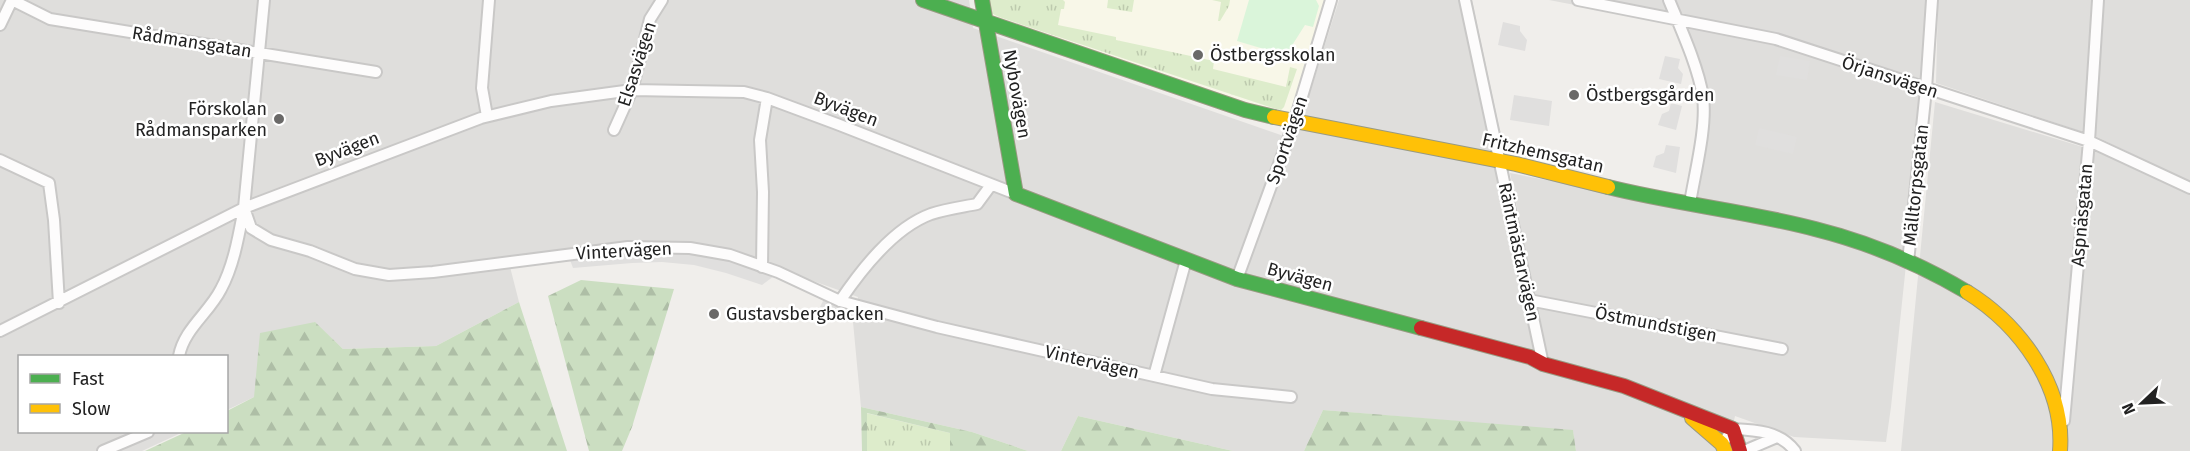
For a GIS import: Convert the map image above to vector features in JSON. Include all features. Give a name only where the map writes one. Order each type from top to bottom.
[{"type":"street","points":[[0,25],[12,0]]},
{"type":"street","name":"Rådmansgatan","points":[[12,0],[50,19],[376,72]]},
{"type":"street","points":[[179,355],[180,348],[195,322],[221,290],[238,241],[244,208],[264,0]]},
{"type":"street","points":[[488,116],[482,88],[489,0]]},
{"type":"street","name":"Elsasvägen","points":[[614,130],[632,90],[650,19],[662,0]]},
{"type":"street","name":"Fritzhemsgatan","points":[[922,0],[1245,110],[1294,123],[1499,161],[1654,198],[1769,219],[1835,235],[1908,262],[1967,292],[2000,316],[2028,348],[2051,389],[2063,430],[2060,451]]},
{"type":"street","name":"Nybovägen","points":[[982,0],[1016,194]]},
{"type":"street","name":"Räntmästarvägen","points":[[1464,0],[1543,364]]},
{"type":"street","name":"Örjansvägen","points":[[1578,0],[1776,39],[2089,141],[2190,188]]},
{"type":"street","points":[[1669,0],[1699,80],[1703,98],[1703,117],[1690,203]]},
{"type":"street","name":"Mälltorpsgatan","points":[[1908,262],[1926,89],[1932,0]]},
{"type":"street","name":"Aspnäsgatan","points":[[2063,430],[2089,141],[2098,0]]},
{"type":"street","name":"Sportvägen","points":[[1237,279],[1294,123],[1334,1]]},
{"type":"street","name":"Byvägen","points":[[1,329],[59,303],[244,208],[488,116],[551,101],[632,90],[744,92],[766,98],[1237,279],[1530,357],[1543,364],[1624,386],[1685,412],[1733,429]]},
{"type":"street","points":[[762,267],[763,192],[760,140],[766,98]]},
{"type":"street","points":[[0,160],[49,183],[54,220],[59,303]]},
{"type":"street","points":[[840,301],[862,268],[915,222],[931,214],[977,204],[990,185]]},
{"type":"street","name":"Vintervägen","points":[[244,208],[251,228],[271,240],[310,251],[355,269],[389,275],[433,272],[628,247],[690,248],[730,255],[778,272],[840,301],[1003,342],[1212,389],[1291,397]]},
{"type":"street","name":"Vintervägen","points":[[1154,376],[1186,260]]},
{"type":"street","name":"Östmundstigen","points":[[1529,300],[1782,349]]},
{"type":"street","name":"Byvägen","points":[[1685,412],[1724,448]]},
{"type":"street","points":[[1733,429],[1742,451],[1778,437]]},
{"type":"street","points":[[1733,429],[1761,430],[1788,441],[1795,451]]},
{"type":"street","points":[[1724,448],[1733,429]]},
{"type":"street","points":[[103,451],[146,433]]},
{"type":"shaded area","points":[[0,0],[969,0],[973,28],[1295,140],[1339,0],[1472,0],[1525,248],[1510,173],[1686,206],[1699,110],[1690,65],[1673,24],[1549,0],[1928,0],[1924,94],[1886,442],[1794,437],[1735,416],[1727,451],[1576,451],[1573,431],[1323,410],[1304,451],[1233,451],[1078,416],[1061,451],[1028,451],[972,432],[861,407],[853,322],[857,313],[858,297],[729,251],[508,259],[519,302],[436,346],[343,349],[314,322],[254,397],[228,410],[228,355],[18,355],[18,433],[181,433],[142,451],[0,451]]},
{"type":"shaded area","name":"Östbergsskolan","points":[[982,0],[1331,0],[1294,123],[986,21]]},
{"type":"shaded area","points":[[1938,0],[2190,0],[2190,182],[2095,136],[1936,83]]},
{"type":"shaded area","points":[[1503,22],[1520,26],[1520,31],[1527,40],[1525,51],[1498,45]]},
{"type":"shaded area","points":[[1665,56],[1680,59],[1678,68],[1683,74],[1681,84],[1659,79]]},
{"type":"shaded area","points":[[1780,56],[1810,61],[1807,80],[1776,75]]},
{"type":"shaded area","points":[[1514,95],[1552,101],[1549,126],[1510,120]]},
{"type":"shaded area","points":[[1935,102],[2096,151],[2190,192],[2190,451],[1901,451]]},
{"type":"shaded area","points":[[1671,103],[1682,106],[1676,130],[1658,125],[1662,114],[1669,111]]},
{"type":"shaded area","points":[[1759,128],[1797,137],[1793,154],[1755,145]]},
{"type":"shaded area","points":[[1666,145],[1680,147],[1676,173],[1653,167],[1656,156],[1664,153]]},
{"type":"shaded area","points":[[628,251],[691,253],[727,259],[774,276],[762,285],[694,265],[662,262],[573,268],[570,260]]},
{"type":"shaded area","points":[[824,299],[857,314],[853,322],[820,307]]},
{"type":"green space","points":[[987,0],[1063,0],[1064,9],[1061,9],[1058,25],[1214,61],[1213,69],[1286,87],[1290,67],[1297,69],[1284,107],[1281,110],[1276,109],[999,17],[991,13]]},
{"type":"green space","points":[[1108,0],[1134,0],[1132,12],[1107,8]]},
{"type":"green space","points":[[1212,0],[1230,0],[1220,21],[1218,21],[1221,2]]},
{"type":"green space","points":[[1249,0],[1316,0],[1319,6],[1313,27],[1305,25],[1284,58],[1264,54],[1264,49],[1237,41]]},
{"type":"green space","points":[[581,280],[674,289],[632,427],[622,451],[589,451],[548,296]]},
{"type":"green space","points":[[519,302],[567,451],[145,451],[184,433],[228,433],[228,410],[254,397],[260,333],[315,322],[343,349],[436,346]]},
{"type":"green space","points":[[861,407],[972,432],[1028,451],[950,451],[950,433],[867,413],[867,451],[862,451]]},
{"type":"green space","points":[[1323,410],[1573,430],[1576,451],[1304,451]]},
{"type":"green space","points":[[866,413],[950,433],[950,451],[867,451]]},
{"type":"green space","points":[[1078,416],[1233,451],[1061,451]]},
{"type":"traffic: fast","points":[[923,0],[1245,110],[1274,117]]},
{"type":"traffic: fast","points":[[982,0],[1016,194],[1237,279],[1421,328]]},
{"type":"traffic: fast","points":[[1608,187],[1764,217],[1835,234],[1912,263],[1967,292]]},
{"type":"traffic: slow","points":[[1274,117],[1516,164],[1608,187]]},
{"type":"traffic: slow","points":[[1967,292],[2005,322],[2035,360],[2047,381],[2055,403],[2060,427],[2060,451]]},
{"type":"traffic: slow","points":[[1692,418],[1722,444],[1725,451]]},
{"type":"traffic: jam","points":[[1421,328],[1530,357],[1543,364],[1624,386],[1733,429],[1740,451]]},
{"type":"place","name":"Östbergsskolan","points":[[1198,55]]},
{"type":"place","name":"Östbergsgården","points":[[1574,95]]},
{"type":"place","name":"Förskolan Rådmansparken","points":[[279,119]]},
{"type":"place","name":"Gustavsbergbacken","points":[[714,314]]}]
